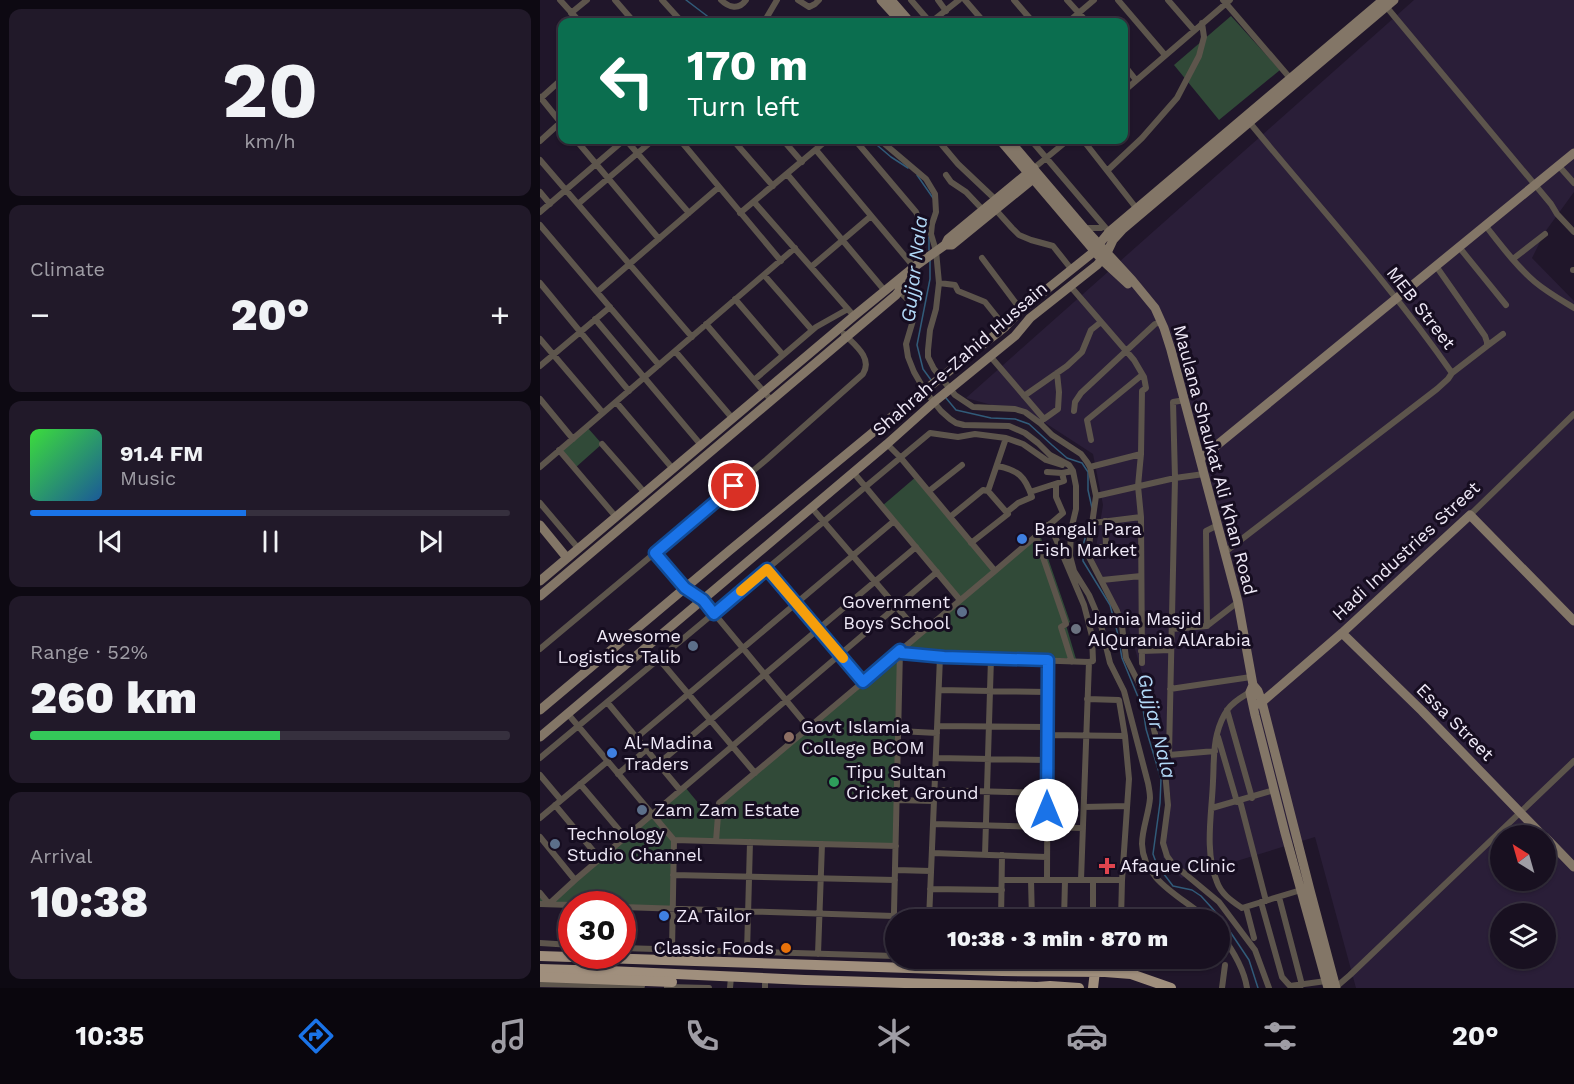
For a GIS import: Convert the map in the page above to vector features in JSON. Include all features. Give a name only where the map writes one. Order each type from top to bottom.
[{"type":"main road","points":[[881,0],[897,18]]},
{"type":"main road","points":[[891,0],[907,18]]},
{"type":"main road","name":"Shahrah-e-Zahid Hussain","points":[[540,710],[729,550],[1005,327],[1021,310],[1097,248],[1109,232],[1290,78],[1386,2]]},
{"type":"main road","name":"Shahrah-e-Zahid Hussain","points":[[1109,232],[1123,229],[1250,123],[1386,2]]},
{"type":"main road","name":"Maulana Shaukat Ali Khan Road","points":[[1004,144],[1084,228],[1097,248]]},
{"type":"main road","name":"Maulana Shaukat Ali Khan Road","points":[[1012,144],[1097,248],[1132,280],[1155,308],[1171,350],[1238,602],[1251,684],[1310,890],[1331,986]]},
{"type":"main road","points":[[1200,459],[1573,155]]},
{"type":"main road","points":[[945,245],[952,245],[995,204],[1034,173]]},
{"type":"main road","points":[[540,596],[771,400],[843,332],[851,312],[901,279],[945,245],[948,239],[983,210],[995,204]]},
{"type":"main road","name":"Shahrah-e-Zahid Hussain","points":[[540,738],[935,401],[1015,336],[1030,318],[1071,287],[1105,256],[1109,232]]},
{"type":"main road","points":[[542,576],[567,558],[763,392],[899,291],[901,279]]},
{"type":"main road","points":[[1470,515],[1574,621]]},
{"type":"main road","name":"Hadi Industries Street","points":[[1258,704],[1342,633],[1470,515]]},
{"type":"main road","points":[[540,525],[567,558]]},
{"type":"main road","points":[[729,550],[742,567]]},
{"type":"main road","name":"Essa Street","points":[[1342,633],[1533,825]]},
{"type":"main road","name":"Maulana Shaukat Ali Khan Road","points":[[1258,704],[1274,790],[1301,890],[1331,986]]},
{"type":"main road","name":"Essa Street","points":[[1556,848],[1574,867]]},
{"type":"main road","points":[[540,954],[1002,971],[1095,971],[1141,977],[1171,988]]},
{"type":"main road","points":[[799,982],[805,964]]},
{"type":"main road","points":[[540,969],[596,970],[710,982]]},
{"type":"main road","points":[[596,970],[596,987]]},
{"type":"main road","points":[[609,971],[609,987]]},
{"type":"main road","points":[[1093,988],[1095,971]]},
{"type":"main road","points":[[540,977],[672,982],[799,982],[1078,988]]},
{"type":"street","points":[[560,0],[576,18]]},
{"type":"street","points":[[571,13],[586,0]]},
{"type":"street","points":[[615,0],[631,18]]},
{"type":"street","points":[[662,0],[676,18]]},
{"type":"street","points":[[721,0],[727,5],[736,7],[746,0]]},
{"type":"street","points":[[766,18],[777,0]]},
{"type":"street","points":[[798,0],[810,7],[819,0]]},
{"type":"street","points":[[911,0],[927,18]]},
{"type":"street","points":[[938,0],[946,11]]},
{"type":"street","points":[[936,18],[959,0]]},
{"type":"street","points":[[964,0],[980,18]]},
{"type":"street","points":[[1014,0],[1030,18]]},
{"type":"street","points":[[1067,0],[1083,18]]},
{"type":"street","points":[[1073,18],[1094,0]]},
{"type":"street","points":[[1118,0],[1165,55]]},
{"type":"street","points":[[1168,0],[1194,30]]},
{"type":"street","points":[[1128,87],[1226,1],[1290,78]]},
{"type":"street","points":[[1386,2],[1574,232]]},
{"type":"street","points":[[1108,170],[1142,138],[1177,99],[1199,56],[1204,37],[1202,23]]},
{"type":"street","points":[[1128,70],[1136,80]]},
{"type":"street","points":[[558,82],[540,97],[558,118]]},
{"type":"street","name":"MEB Street","points":[[1225,552],[1437,389],[1452,373],[1359,252],[1250,123]]},
{"type":"street","points":[[540,141],[558,126]]},
{"type":"street","points":[[579,144],[659,238]]},
{"type":"street","points":[[540,212],[620,144]]},
{"type":"street","points":[[629,144],[689,213]]},
{"type":"street","points":[[578,204],[648,144]]},
{"type":"street","points":[[683,144],[781,261]]},
{"type":"street","points":[[736,144],[773,186]]},
{"type":"street","points":[[786,144],[802,162]]},
{"type":"street","points":[[740,213],[823,144]]},
{"type":"street","points":[[858,144],[897,188],[918,217],[926,259],[939,282],[927,350],[930,363],[939,379],[948,391],[974,407],[1015,409],[1042,421]]},
{"type":"street","points":[[885,144],[918,171],[930,184],[935,194],[936,212],[926,259]]},
{"type":"street","points":[[1035,144],[1109,232]]},
{"type":"street","points":[[1034,173],[1063,144]]},
{"type":"street","points":[[1086,144],[1137,209]]},
{"type":"street","points":[[942,145],[995,204],[1019,235],[1053,246],[1072,270]]},
{"type":"street","points":[[816,150],[871,216],[926,259]]},
{"type":"street","points":[[540,160],[692,337]]},
{"type":"street","points":[[1558,165],[1574,183]]},
{"type":"street","points":[[787,174],[885,291]]},
{"type":"street","points":[[946,175],[983,210]]},
{"type":"street","points":[[597,292],[719,187]]},
{"type":"street","points":[[540,192],[550,204]]},
{"type":"street","points":[[754,202],[851,312],[823,322],[754,380]]},
{"type":"street","points":[[811,267],[871,216]]},
{"type":"street","points":[[540,225],[659,365]]},
{"type":"street","points":[[1485,225],[1533,280],[1574,308]]},
{"type":"street","points":[[1084,228],[1101,228],[1109,232]]},
{"type":"street","points":[[1513,259],[1545,234]]},
{"type":"street","points":[[1460,247],[1506,305]]},
{"type":"street","points":[[541,463],[573,439],[795,248]]},
{"type":"street","points":[[982,258],[1021,310]]},
{"type":"street","points":[[1436,266],[1485,336],[1487,346]]},
{"type":"street","points":[[764,275],[812,330]]},
{"type":"street","points":[[939,282],[955,285],[958,291],[985,302],[1005,327]]},
{"type":"street","points":[[540,283],[629,391]]},
{"type":"street","points":[[1071,287],[1134,360],[1146,388],[1142,391],[1142,454],[1138,486],[1141,517],[1142,663]]},
{"type":"street","points":[[899,291],[910,302],[913,309],[914,317],[906,344],[908,357],[914,372],[926,390],[950,419],[964,425],[1009,426],[1025,433],[1050,455],[1069,465],[1073,471],[1076,486],[1076,509],[1071,530],[1070,556],[1074,571],[1089,595],[1100,621],[1110,663],[1124,691],[1148,783],[1150,797],[1142,844],[1146,863],[1158,880],[1197,909]]},
{"type":"street","points":[[735,299],[783,355]]},
{"type":"street","points":[[540,366],[610,307]]},
{"type":"street","points":[[595,319],[701,445]]},
{"type":"street","points":[[1074,411],[1075,402],[1081,393],[1159,319]]},
{"type":"street","points":[[1024,396],[1067,366],[1082,352],[1091,330],[1101,322]]},
{"type":"street","points":[[706,324],[771,400]]},
{"type":"street","points":[[540,649],[766,460],[864,374],[867,365],[864,356],[843,332]]},
{"type":"street","points":[[1452,373],[1503,334]]},
{"type":"street","points":[[540,339],[603,413]]},
{"type":"street","points":[[675,351],[733,418]]},
{"type":"street","points":[[990,356],[1024,396],[1052,435],[1081,454],[1089,467],[1096,496],[1089,557],[1117,611],[1122,626],[1126,658],[1147,699],[1165,771],[1168,805],[1163,843],[1167,856],[1172,863],[1219,902],[1255,950],[1269,988]]},
{"type":"street","points":[[1042,421],[1058,409],[1057,373]]},
{"type":"street","points":[[1091,440],[1086,420],[1142,375]]},
{"type":"street","points":[[540,399],[573,439]]},
{"type":"street","points":[[1185,400],[1173,402],[1175,478],[1168,755],[1215,751]]},
{"type":"street","points":[[616,402],[673,469]]},
{"type":"street","name":"Hadi Industries Street","points":[[1470,515],[1574,414]]},
{"type":"street","points":[[540,758],[930,433],[958,437],[975,434],[1006,438],[1023,444],[1046,460],[1062,465]]},
{"type":"street","points":[[988,490],[1006,438]]},
{"type":"street","points":[[602,444],[645,493]]},
{"type":"street","points":[[887,444],[995,571]]},
{"type":"street","points":[[559,450],[616,517]]},
{"type":"street","points":[[1089,467],[1142,454]]},
{"type":"street","points":[[929,492],[962,465]]},
{"type":"street","points":[[997,466],[1011,469],[1022,477],[1028,484],[1032,497],[1006,512]]},
{"type":"street","points":[[1047,472],[1073,471]]},
{"type":"street","points":[[853,472],[960,600]]},
{"type":"street","points":[[1030,492],[1064,481],[1062,473]]},
{"type":"street","points":[[1096,496],[1175,478],[1204,474]]},
{"type":"street","points":[[716,841],[719,804],[1063,513],[1056,497],[1056,484]]},
{"type":"street","points":[[950,517],[984,490],[988,490]]},
{"type":"street","points":[[972,543],[1008,514],[988,490]]},
{"type":"street","points":[[540,503],[578,548]]},
{"type":"street","points":[[812,508],[919,633]]},
{"type":"street","points":[[1093,523],[1141,517]]},
{"type":"street","points":[[636,738],[894,521]]},
{"type":"street","points":[[1089,550],[1106,546],[1105,521]]},
{"type":"street","points":[[901,652],[940,657],[1094,661],[1092,636],[1084,605],[1048,525]]},
{"type":"street","points":[[1207,626],[1206,531],[1218,525]]},
{"type":"street","points":[[1036,537],[1066,624],[1061,627],[1072,662]]},
{"type":"street","points":[[658,764],[916,547]]},
{"type":"street","points":[[655,553],[685,588],[703,600],[809,728]]},
{"type":"street","points":[[767,569],[863,682]]},
{"type":"street","points":[[549,904],[937,572]]},
{"type":"street","points":[[1102,580],[1141,576]]},
{"type":"street","points":[[1172,629],[1207,626],[1238,602]]},
{"type":"street","points":[[1141,651],[1171,650]]},
{"type":"street","points":[[894,909],[901,652]]},
{"type":"street","points":[[929,909],[940,657]]},
{"type":"street","points":[[658,658],[755,773]]},
{"type":"street","points":[[985,855],[991,658]]},
{"type":"street","points":[[1047,880],[1048,660]]},
{"type":"street","points":[[1081,880],[1089,662]]},
{"type":"street","points":[[1170,689],[1251,684]]},
{"type":"street","points":[[1251,684],[1227,710],[1217,733],[1211,858],[1217,883],[1231,901],[1242,908],[1301,890]]},
{"type":"street","points":[[939,690],[1048,692]]},
{"type":"street","points":[[1087,699],[1119,700],[1125,736],[1129,779],[1121,909]]},
{"type":"street","points":[[607,702],[680,790]]},
{"type":"street","points":[[1227,710],[1252,798]]},
{"type":"street","points":[[568,714],[674,840],[672,950]]},
{"type":"street","points":[[899,731],[989,726],[1048,727]]},
{"type":"street","points":[[1217,733],[1239,801],[1282,977],[1290,987],[1331,986],[1574,761]]},
{"type":"street","points":[[1048,735],[1125,736]]},
{"type":"street","points":[[618,774],[646,750]]},
{"type":"street","points":[[936,758],[1048,760]]},
{"type":"street","points":[[540,818],[608,761]]},
{"type":"street","points":[[540,775],[561,800]]},
{"type":"street","points":[[580,784],[625,837]]},
{"type":"street","points":[[934,790],[1047,793]]},
{"type":"street","points":[[1212,808],[1274,790]]},
{"type":"street","points":[[897,800],[934,801]]},
{"type":"street","points":[[555,805],[600,859]]},
{"type":"street","points":[[1084,807],[1127,806]]},
{"type":"street","points":[[933,824],[1083,828]]},
{"type":"street","points":[[540,837],[575,880]]},
{"type":"street","points":[[674,840],[896,846]]},
{"type":"street","points":[[747,952],[750,842]]},
{"type":"street","points":[[818,954],[822,844]]},
{"type":"street","points":[[932,853],[1047,857]]},
{"type":"street","points":[[1001,909],[1002,855]]},
{"type":"street","points":[[896,870],[931,871]]},
{"type":"street","points":[[673,875],[895,880]]},
{"type":"street","points":[[1002,880],[1122,880]]},
{"type":"street","points":[[1031,880],[1032,909]]},
{"type":"street","points":[[1064,909],[1065,880]]},
{"type":"street","points":[[1093,880],[1093,909]]},
{"type":"street","points":[[930,889],[1002,890]]},
{"type":"street","points":[[540,893],[549,904]]},
{"type":"street","points":[[1279,897],[1302,985]]},
{"type":"street","points":[[540,904],[558,904]]},
{"type":"street","points":[[1246,907],[1254,939]]},
{"type":"street","points":[[636,908],[885,916]]},
{"type":"street","points":[[540,942],[558,944]]},
{"type":"street","points":[[1230,948],[1246,980],[1247,988]]},
{"type":"street","points":[[636,949],[885,956]]},
{"type":"street","points":[[1054,969],[1059,971]]},
{"type":"street","points":[[1222,988],[1224,969]]},
{"type":"street","points":[[562,970],[562,986]]},
{"type":"street","points":[[540,984],[648,987],[710,982]]},
{"type":"shaded area","points":[[1414,0],[1574,0],[1574,192],[1545,232],[1532,258],[1574,301],[1574,988],[1356,988],[1315,837],[1181,878],[1163,857],[1171,799],[1155,716],[1129,629],[1094,560],[1103,505],[1093,454],[1036,417],[966,398]]},
{"type":"green space","points":[[1231,16],[1280,70],[1219,120],[1174,65]]},
{"type":"green space","points":[[587,427],[602,444],[575,468],[559,450]]},
{"type":"green space","points":[[917,476],[995,571],[960,600],[882,506]]},
{"type":"green space","points":[[1040,535],[1070,622],[1066,625],[1076,659],[948,655],[905,648]]},
{"type":"green space","points":[[900,650],[896,846],[674,841],[670,909],[636,905],[636,891],[563,891],[685,787],[709,816],[718,817],[719,803]]},
{"type":"green space","points":[[540,892],[549,903],[558,895],[558,904],[540,904]]},
{"type":"waterway","name":"Gujjar Nala","points":[[686,0],[710,18]]},
{"type":"waterway","name":"Gujjar Nala","points":[[876,144],[908,168]]},
{"type":"waterway","name":"Gujjar Nala","points":[[917,175],[933,198]]},
{"type":"waterway","name":"Gujjar Nala","points":[[929,237],[929,250]]},
{"type":"waterway","name":"Gujjar Nala","points":[[930,261],[930,279],[917,345],[923,369],[931,380]]},
{"type":"waterway","name":"Gujjar Nala","points":[[946,398],[956,410],[991,418],[1015,419],[1029,424],[1067,458],[1082,463],[1088,472],[1088,490],[1092,508]]},
{"type":"waterway","name":"Gujjar Nala","points":[[1089,525],[1083,545],[1083,561],[1110,605],[1122,658],[1143,709],[1146,729],[1161,779],[1153,854],[1157,865],[1173,886],[1192,890],[1201,896],[1221,918],[1249,960],[1258,988]]},
{"type":"slow traffic","points":[[741,591],[767,569],[843,658]]},
{"type":"place","name":"Bangali Para Fish Market","points":[[1022,539]]},
{"type":"place","name":"Government Boys School","points":[[962,612]]},
{"type":"place","name":"Jamia Masjid AlQurania AlArabia","points":[[1076,629]]},
{"type":"place","name":"Awesome Logistics Talib","points":[[693,646]]},
{"type":"place","name":"Govt Islamia College BCOM","points":[[789,737]]},
{"type":"place","name":"Al-Madina Traders","points":[[612,753]]},
{"type":"place","name":"Tipu Sultan Cricket Ground","points":[[834,782]]},
{"type":"place","name":"Zam Zam Estate","points":[[642,810]]},
{"type":"place","name":"Technology Studio Channel","points":[[555,844]]},
{"type":"place","name":"Afaque Clinic","points":[[1107,866]]},
{"type":"place","name":"ZA Tailor","points":[[664,916]]},
{"type":"place","name":"Classic Foods","points":[[786,948]]},
{"type":"route","points":[[734,486],[655,553],[685,588],[703,600],[714,614],[767,569],[863,682],[900,650],[901,653],[944,657],[1048,660],[1047,810]]}]
